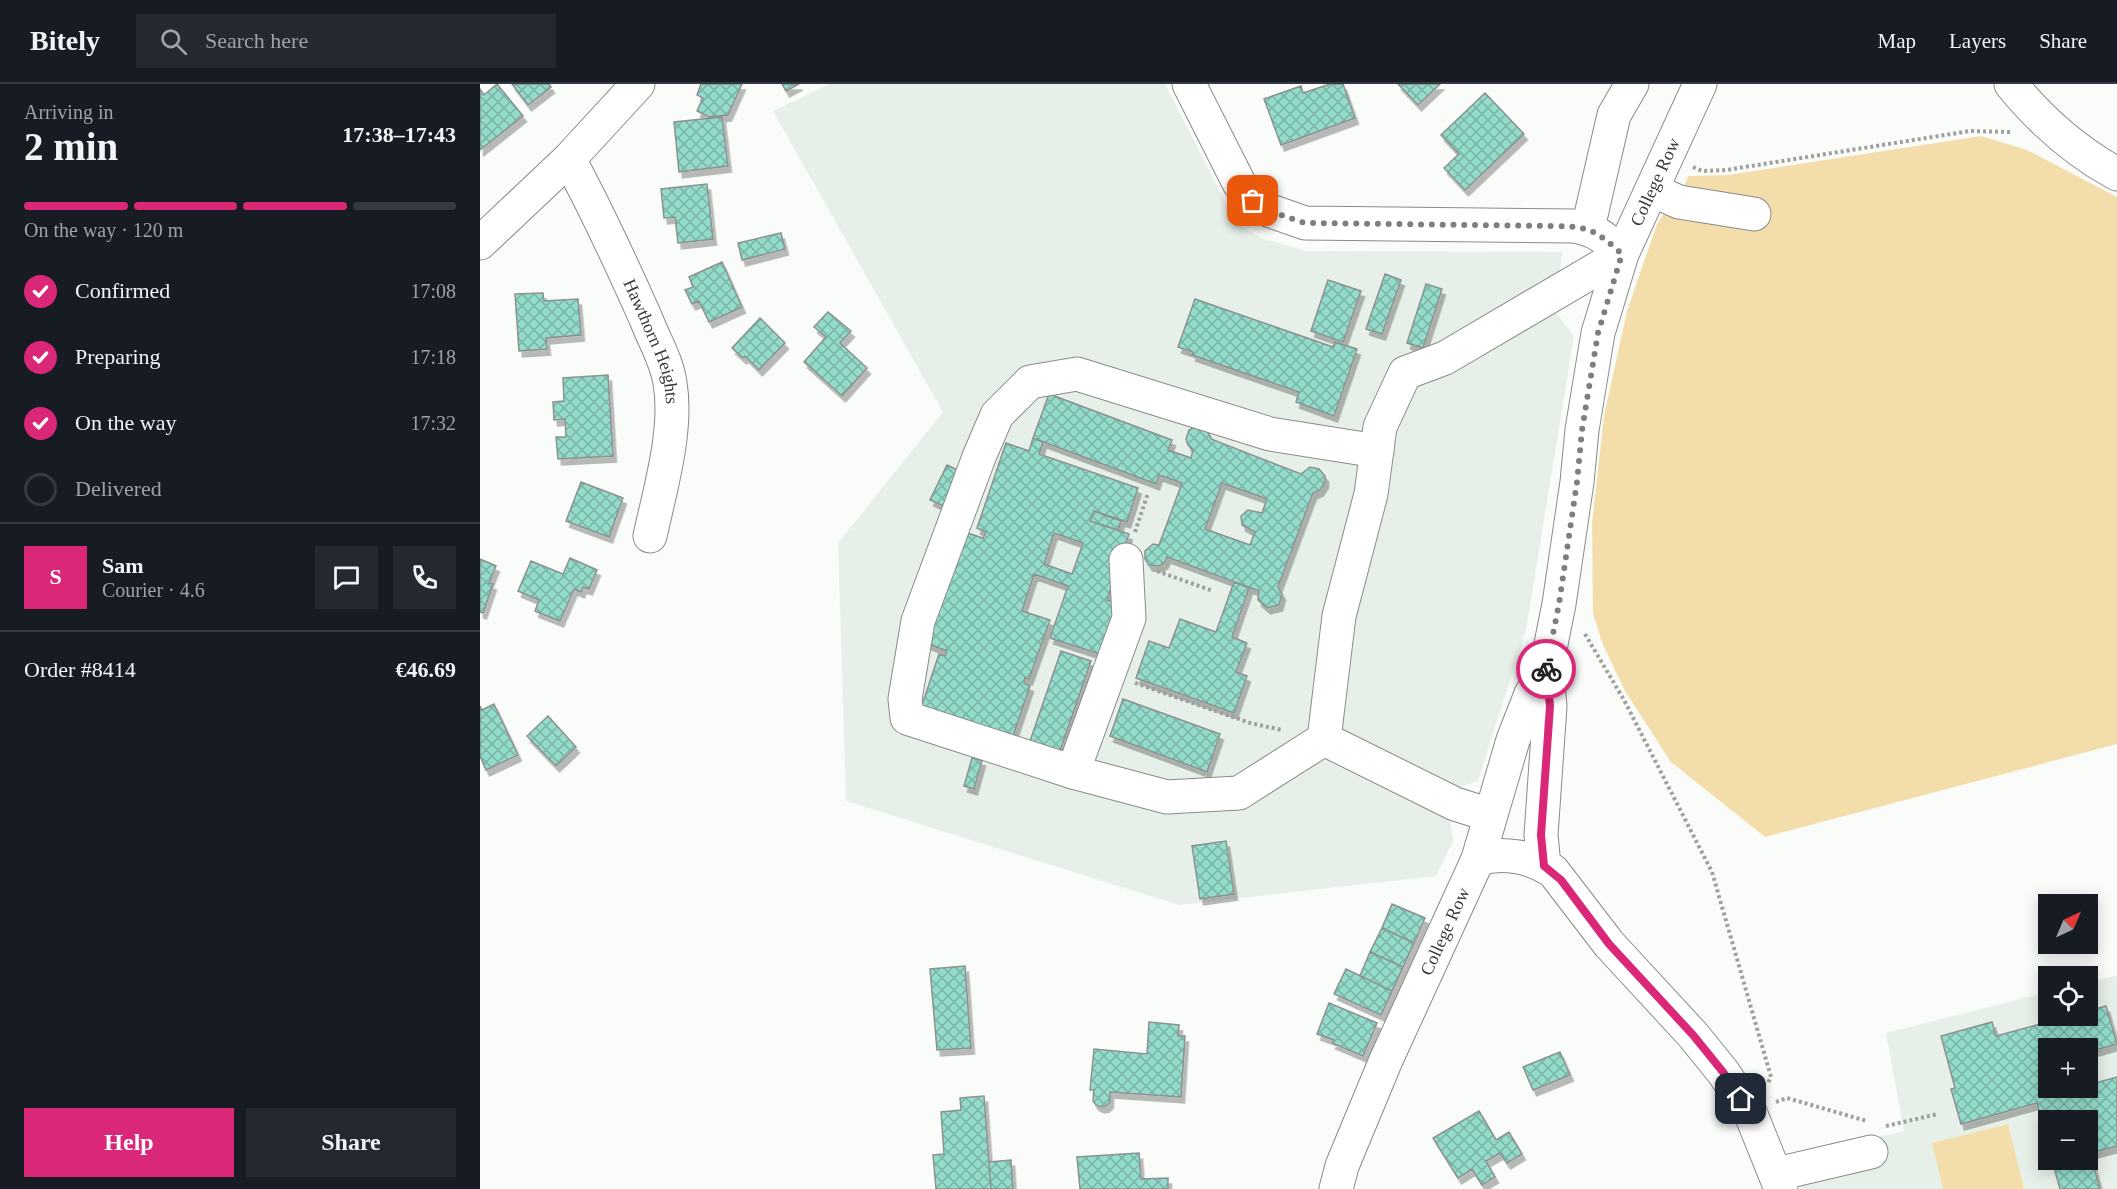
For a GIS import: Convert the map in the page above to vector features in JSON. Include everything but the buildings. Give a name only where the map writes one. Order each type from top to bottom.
[{"type":"street","points":[[480,243],[569,159],[638,84]]},
{"type":"street","points":[[1189,84],[1243,189],[1259,205],[1280,216],[1305,223],[1588,228],[1599,233],[1622,254],[1444,358],[1405,374],[1380,427],[1371,494],[1339,616],[1324,740]]},
{"type":"street","points":[[1588,228],[1614,115],[1632,84]]},
{"type":"street","name":"College Row","points":[[1544,866],[1541,835],[1550,706],[1546,669],[1559,604],[1577,482],[1582,430],[1598,333],[1622,254],[1700,84]]},
{"type":"street","points":[[2011,84],[2052,129],[2074,148],[2117,174]]},
{"type":"street","name":"Hawthorn Heights","points":[[569,159],[632,287],[670,382],[671,413],[666,465],[650,536]]},
{"type":"street","points":[[1652,190],[1679,202],[1754,214]]},
{"type":"street","points":[[1324,740],[1239,793],[1167,797],[1073,772],[908,717],[905,699],[918,621],[979,457],[997,415],[1030,382],[1077,374],[1270,434],[1377,451]]},
{"type":"street","points":[[1073,772],[1129,618],[1126,560]]},
{"type":"street","name":"College Row","points":[[1336,1189],[1342,1166],[1386,1060],[1478,859],[1513,740],[1531,694],[1546,669]]},
{"type":"street","points":[[1324,740],[1455,804],[1491,815]]},
{"type":"street","points":[[1478,859],[1492,855],[1517,856],[1544,866],[1557,876],[1609,944],[1693,1035],[1723,1072],[1750,1112],[1779,1182],[1876,1133]]},
{"type":"path","points":[[1702,171],[1726,170],[1970,131],[2002,131]]},
{"type":"path","points":[[1559,604],[1581,627],[1624,700],[1712,872],[1771,1077],[1750,1112]]},
{"type":"path","points":[[1109,675],[1250,723],[1324,740]]},
{"type":"path","points":[[1750,1112],[1786,1098],[1876,1133],[1938,1114]]},
{"type":"shaded area","points":[[830,84],[1165,84],[1236,223],[1261,238],[1306,251],[1562,252],[1557,314],[1574,336],[1526,630],[1478,781],[1462,786],[1455,804],[1450,818],[1453,841],[1436,876],[1179,905],[846,801],[838,543],[943,412],[773,111]]},
{"type":"shaded area","points":[[1981,136],[2027,150],[2117,197],[2117,744],[1765,837],[1671,762],[1625,691],[1603,645],[1593,614],[1592,523],[1604,416],[1627,311],[1657,224],[1665,212],[1676,210],[1688,176],[1728,175]]},
{"type":"shaded area","points":[[2117,975],[2117,1189],[1801,1189],[1791,1156],[1904,1131],[1886,1033],[2038,995],[2038,1026],[2098,1026],[2098,980]]},
{"type":"shaded area","points":[[2008,1124],[2024,1189],[1943,1189],[1932,1143]]},
{"type":"way so far","points":[[1253,201],[1280,216],[1305,223],[1588,228],[1599,233],[1622,254],[1598,333],[1582,430],[1577,482],[1559,604],[1546,669]]},
{"type":"route","points":[[1546,669],[1550,706],[1541,835],[1544,866],[1553,871],[1561,880],[1609,944],[1693,1035],[1741,1099]]}]
